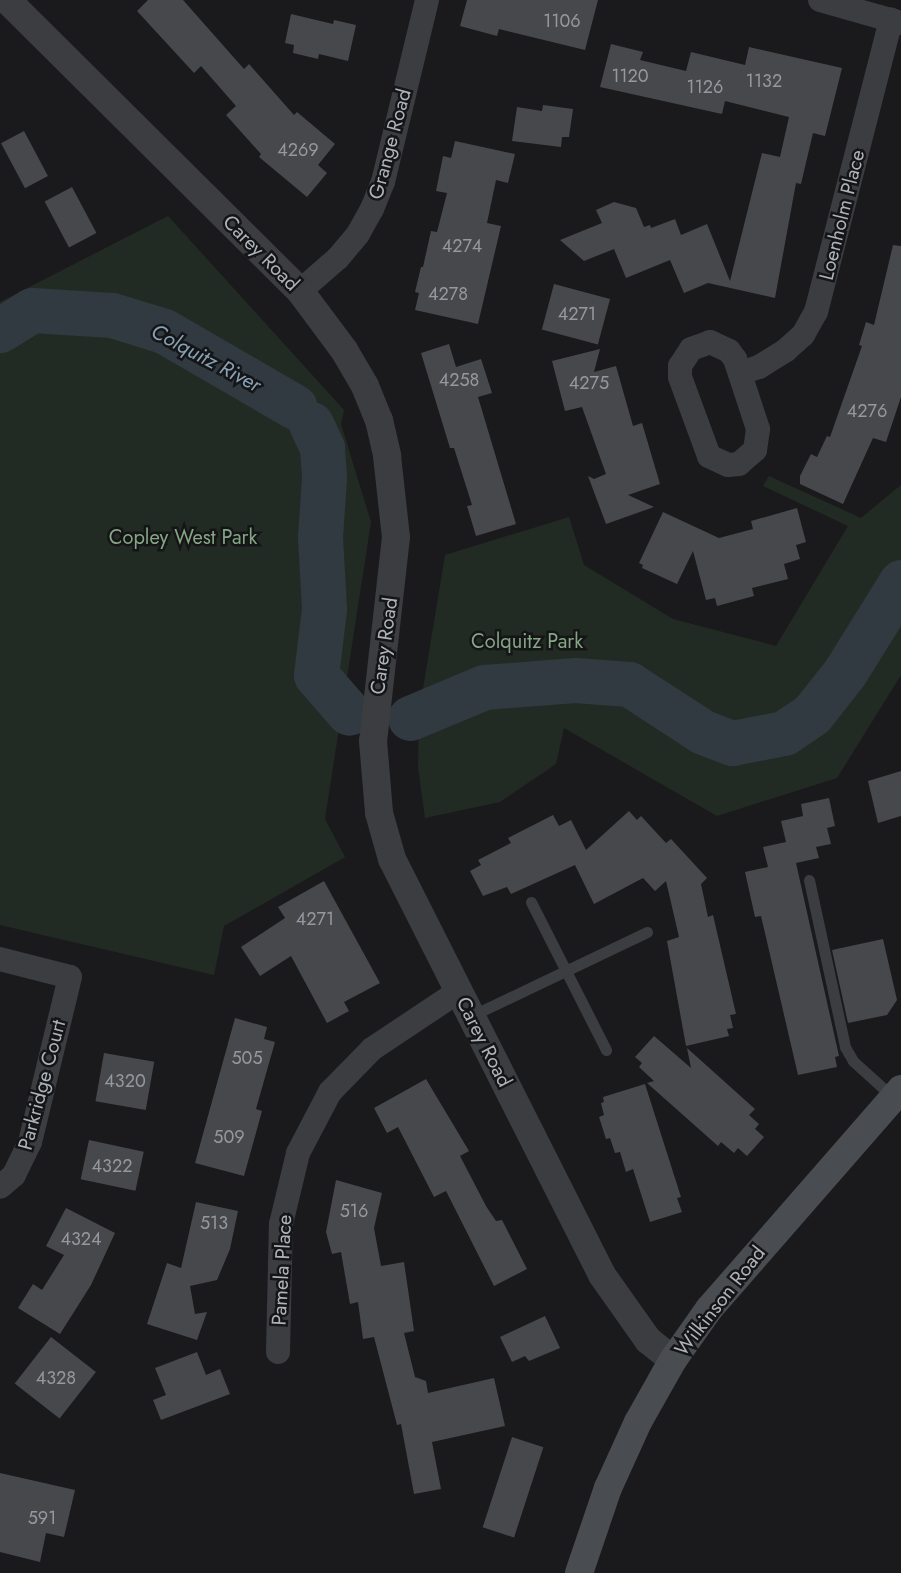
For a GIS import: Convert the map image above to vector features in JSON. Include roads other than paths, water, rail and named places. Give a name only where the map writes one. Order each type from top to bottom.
[{"type":"main road","name":"Wilkinson Road","points":[[579,1573],[608,1488],[638,1422],[674,1360],[709,1309],[897,1093]]},
{"type":"street","name":"Carey Road","points":[[7,0],[300,291],[344,350],[365,386],[379,420],[388,456],[396,536],[373,741],[378,813],[392,859],[408,896],[602,1274],[648,1340],[674,1360]]},
{"type":"street","name":"Grange Road","points":[[300,291],[338,258],[358,234],[372,209],[383,182],[426,0]]},
{"type":"street","points":[[820,0],[896,21]]},
{"type":"street","name":"Loenholm Place","points":[[740,373],[759,367],[785,351],[803,335],[816,312],[896,21]]},
{"type":"street","points":[[710,342],[729,350],[740,373],[759,440],[748,458],[728,465],[708,456],[703,447],[680,376],[680,366],[691,348],[710,342]]},
{"type":"street","name":"Parkridge Court","points":[[0,959],[70,977],[30,1142],[14,1175],[0,1186]]},
{"type":"street","name":"Pamela Place","points":[[278,1352],[281,1224],[298,1153],[330,1092],[372,1049],[458,992]]},
{"type":"lane","points":[[809,880],[845,1048],[853,1061],[897,1093]]},
{"type":"lane","points":[[531,902],[606,1050]]},
{"type":"lane","points":[[471,1016],[646,932]]},
{"type":"waterway","name":"Colquitz River","points":[[0,330],[32,310],[112,315],[164,331],[295,407]]},
{"type":"waterway","name":"Colquitz River","points":[[311,424],[322,448],[324,478],[320,537],[324,609],[316,675],[349,713]]},
{"type":"waterway","name":"Colquitz River","points":[[410,718],[484,687],[575,680],[629,684],[703,732],[732,743],[784,733],[812,714],[845,672],[901,582]]},
{"type":"park label","name":"Copley West Park","points":[[183,537]]},
{"type":"park label","name":"Colquitz Park","points":[[527,641]]}]
